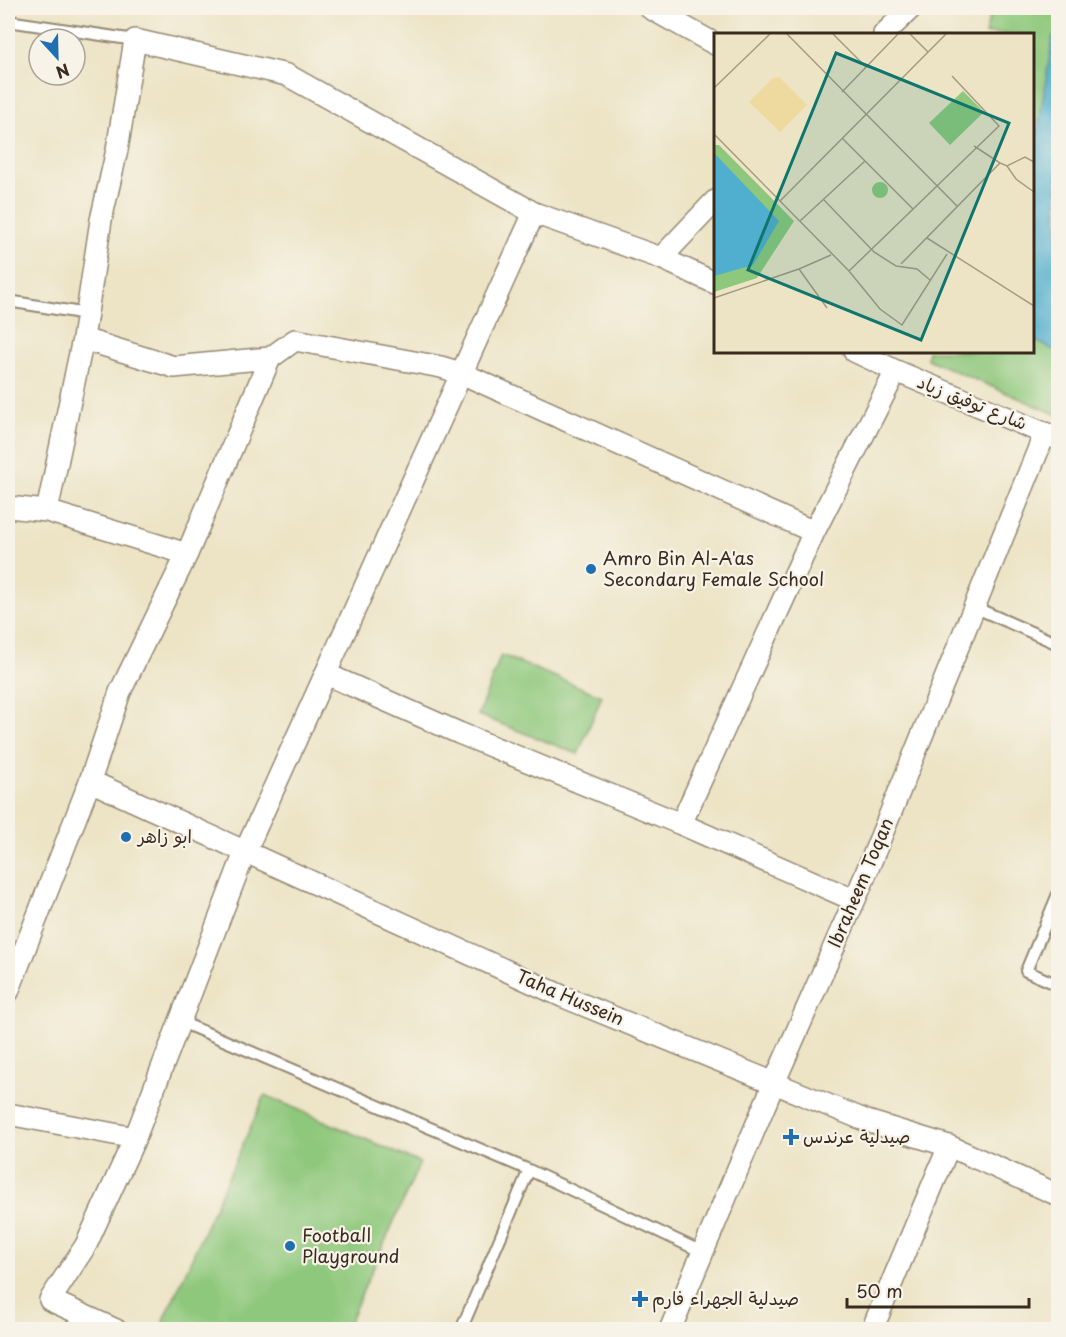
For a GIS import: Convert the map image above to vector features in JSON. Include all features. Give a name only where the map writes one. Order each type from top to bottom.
[{"type":"street","points":[[650,8],[714,43]]},
{"type":"street","points":[[885,33],[911,8]]},
{"type":"street","points":[[47,511],[83,339],[101,220],[117,150],[135,40],[286,75],[534,213],[661,258],[714,283]]},
{"type":"street","points":[[661,258],[714,202]]},
{"type":"street","points":[[116,1329],[50,1300],[86,1245],[135,1138],[245,852],[534,213]]},
{"type":"street","points":[[83,339],[174,367],[270,358],[295,340],[441,367],[814,532]]},
{"type":"street","name":"شارع توفيق زياد","points":[[856,352],[896,372],[1052,436]]},
{"type":"street","points":[[8,992],[90,780],[120,693],[187,554],[270,358]]},
{"type":"street","points":[[681,824],[814,532],[896,372]]},
{"type":"street","name":"Ibraheem Toqan","points":[[670,1329],[854,900],[974,607],[1052,436]]},
{"type":"street","points":[[8,507],[47,511],[187,554]]},
{"type":"street","points":[[326,674],[459,734],[681,824],[854,900]]},
{"type":"street","name":"Taha Hussein","points":[[90,780],[564,997],[874,1124],[949,1146],[1059,1195]]},
{"type":"street","points":[[8,1114],[135,1138]]},
{"type":"street","points":[[878,1328],[949,1146]]},
{"type":"lane","points":[[8,21],[135,40]]},
{"type":"lane","points":[[8,301],[87,314]]},
{"type":"lane","points":[[974,607],[1059,644]]},
{"type":"lane","points":[[1059,894],[1026,971],[1059,985]]},
{"type":"lane","points":[[181,1022],[529,1170],[702,1251]]},
{"type":"lane","points":[[460,1329],[529,1170]]},
{"type":"green space","points":[[992,8],[1058,8],[1058,415],[927,359],[928,352],[1033,352],[1033,33],[985,33]]},
{"type":"green space","points":[[501,655],[602,696],[578,754],[478,715]]},
{"type":"green space","name":"Football Playground","points":[[265,1095],[420,1163],[346,1329],[160,1329]]},
{"type":"water","points":[[1058,31],[1058,352],[1033,340],[1033,161],[1053,36]]},
{"type":"place","name":"Amro Bin Al-A'as Secondary Female School","points":[[591,569]]},
{"type":"place","name":"ابو زاهر","points":[[126,837]]},
{"type":"place","name":"صيدلية عرندس","points":[[791,1137]]},
{"type":"place","name":"Football Playground","points":[[290,1246]]},
{"type":"place","name":"صيدلية الجهراء فارم","points":[[640,1299]]}]
